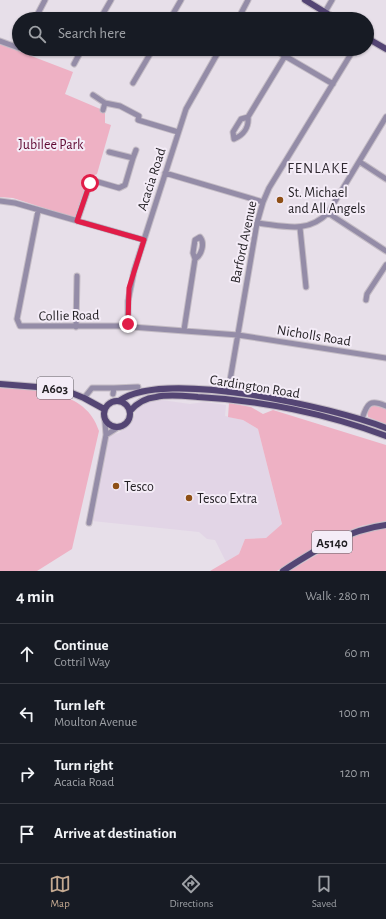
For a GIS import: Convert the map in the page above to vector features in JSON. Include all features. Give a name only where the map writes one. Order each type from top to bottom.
[{"type":"main road","points":[[305,0],[325,12]]},
{"type":"main road","points":[[374,42],[386,49]]},
{"type":"main road","name":"A603","points":[[0,384],[62,390],[84,398],[104,409]]},
{"type":"main road","name":"Cardington Road","points":[[119,401],[124,398],[155,389],[228,392],[326,410],[362,419],[386,428]]},
{"type":"main road","name":"Cardington Road","points":[[130,411],[140,402],[156,396],[215,398],[270,406],[332,419],[386,436]]},
{"type":"main road","points":[[119,401],[127,406],[130,411],[129,420],[124,426],[117,428],[110,426],[105,420],[104,409],[113,402],[119,401]]},
{"type":"main road","name":"A603","points":[[92,402],[105,420]]},
{"type":"main road","name":"A5140","points":[[283,571],[342,537],[360,530],[386,525]]},
{"type":"street","points":[[39,12],[46,0]]},
{"type":"street","points":[[104,12],[111,0]]},
{"type":"street","points":[[174,12],[181,0]]},
{"type":"street","points":[[242,12],[248,0]]},
{"type":"street","points":[[325,12],[332,0]]},
{"type":"street","points":[[0,41],[12,45]]},
{"type":"street","points":[[74,64],[78,56]]},
{"type":"street","points":[[133,83],[149,56]]},
{"type":"street","name":"Acacia Road","points":[[128,324],[129,288],[178,132],[186,109],[216,56]]},
{"type":"street","points":[[248,117],[285,56],[333,84]]},
{"type":"street","name":"Barford Avenue","points":[[228,392],[257,223],[263,202],[276,176],[350,56]]},
{"type":"street","points":[[93,95],[105,103],[120,106],[139,116],[138,120],[178,132]]},
{"type":"street","points":[[103,110],[105,103]]},
{"type":"street","points":[[257,223],[300,228],[314,224],[328,213],[386,118]]},
{"type":"street","points":[[77,221],[90,183],[95,181],[119,188],[125,185],[136,150]]},
{"type":"street","points":[[109,152],[133,158]]},
{"type":"street","points":[[360,162],[386,178]]},
{"type":"street","points":[[165,173],[263,202]]},
{"type":"street","points":[[0,201],[15,203],[38,211],[144,240]]},
{"type":"street","name":"Collie Road","points":[[38,211],[17,319],[17,323],[20,326],[76,327],[122,326],[128,324],[132,327],[238,335]]},
{"type":"street","points":[[328,213],[386,250]]},
{"type":"street","points":[[300,228],[306,287]]},
{"type":"street","points":[[184,330],[195,259]]},
{"type":"street","points":[[366,300],[367,294],[386,265]]},
{"type":"street","points":[[76,327],[77,276]]},
{"type":"street","name":"Nicholls Road","points":[[238,335],[386,358]]},
{"type":"street","points":[[84,398],[92,388],[138,387]]},
{"type":"street","points":[[113,394],[114,388]]},
{"type":"street","points":[[362,419],[365,408],[371,403],[375,402],[386,406]]},
{"type":"street","points":[[89,523],[106,435],[105,420]]},
{"type":"street","points":[[106,435],[117,428]]},
{"type":"shaded area","points":[[162,400],[190,404],[204,402],[226,405],[225,416],[243,420],[258,429],[282,525],[266,538],[245,539],[239,554],[226,562],[215,540],[207,539],[199,532],[92,521],[107,439],[113,434],[119,433],[133,420],[137,407],[148,402]]},
{"type":"green space","name":"Jubilee Park","points":[[0,44],[12,49],[12,56],[31,56],[73,72],[65,94],[105,111],[105,123],[111,125],[97,174],[88,178],[75,218],[13,198],[0,197]]},
{"type":"green space","points":[[0,388],[43,391],[58,394],[71,399],[83,407],[92,417],[99,431],[72,549],[37,571],[0,571]]},
{"type":"green space","points":[[229,403],[251,407],[263,414],[273,410],[386,445],[386,521],[361,526],[329,539],[277,571],[210,571],[239,554],[245,539],[266,538],[282,524],[258,429],[243,420],[228,417]]},
{"type":"green space","points":[[374,405],[386,409],[386,424],[368,417],[367,411]]},
{"type":"green space","points":[[386,527],[386,571],[289,571],[342,540],[358,533]]},
{"type":"place","name":"St. Michael and All Angels","points":[[280,200]]},
{"type":"place","name":"Tesco","points":[[116,486]]},
{"type":"place","name":"Tesco Extra","points":[[189,498]]},
{"type":"district","name":"FENLAKE","points":[[318,168]]},
{"type":"route","points":[[90,183],[77,221],[144,240],[129,288],[128,324]]}]
